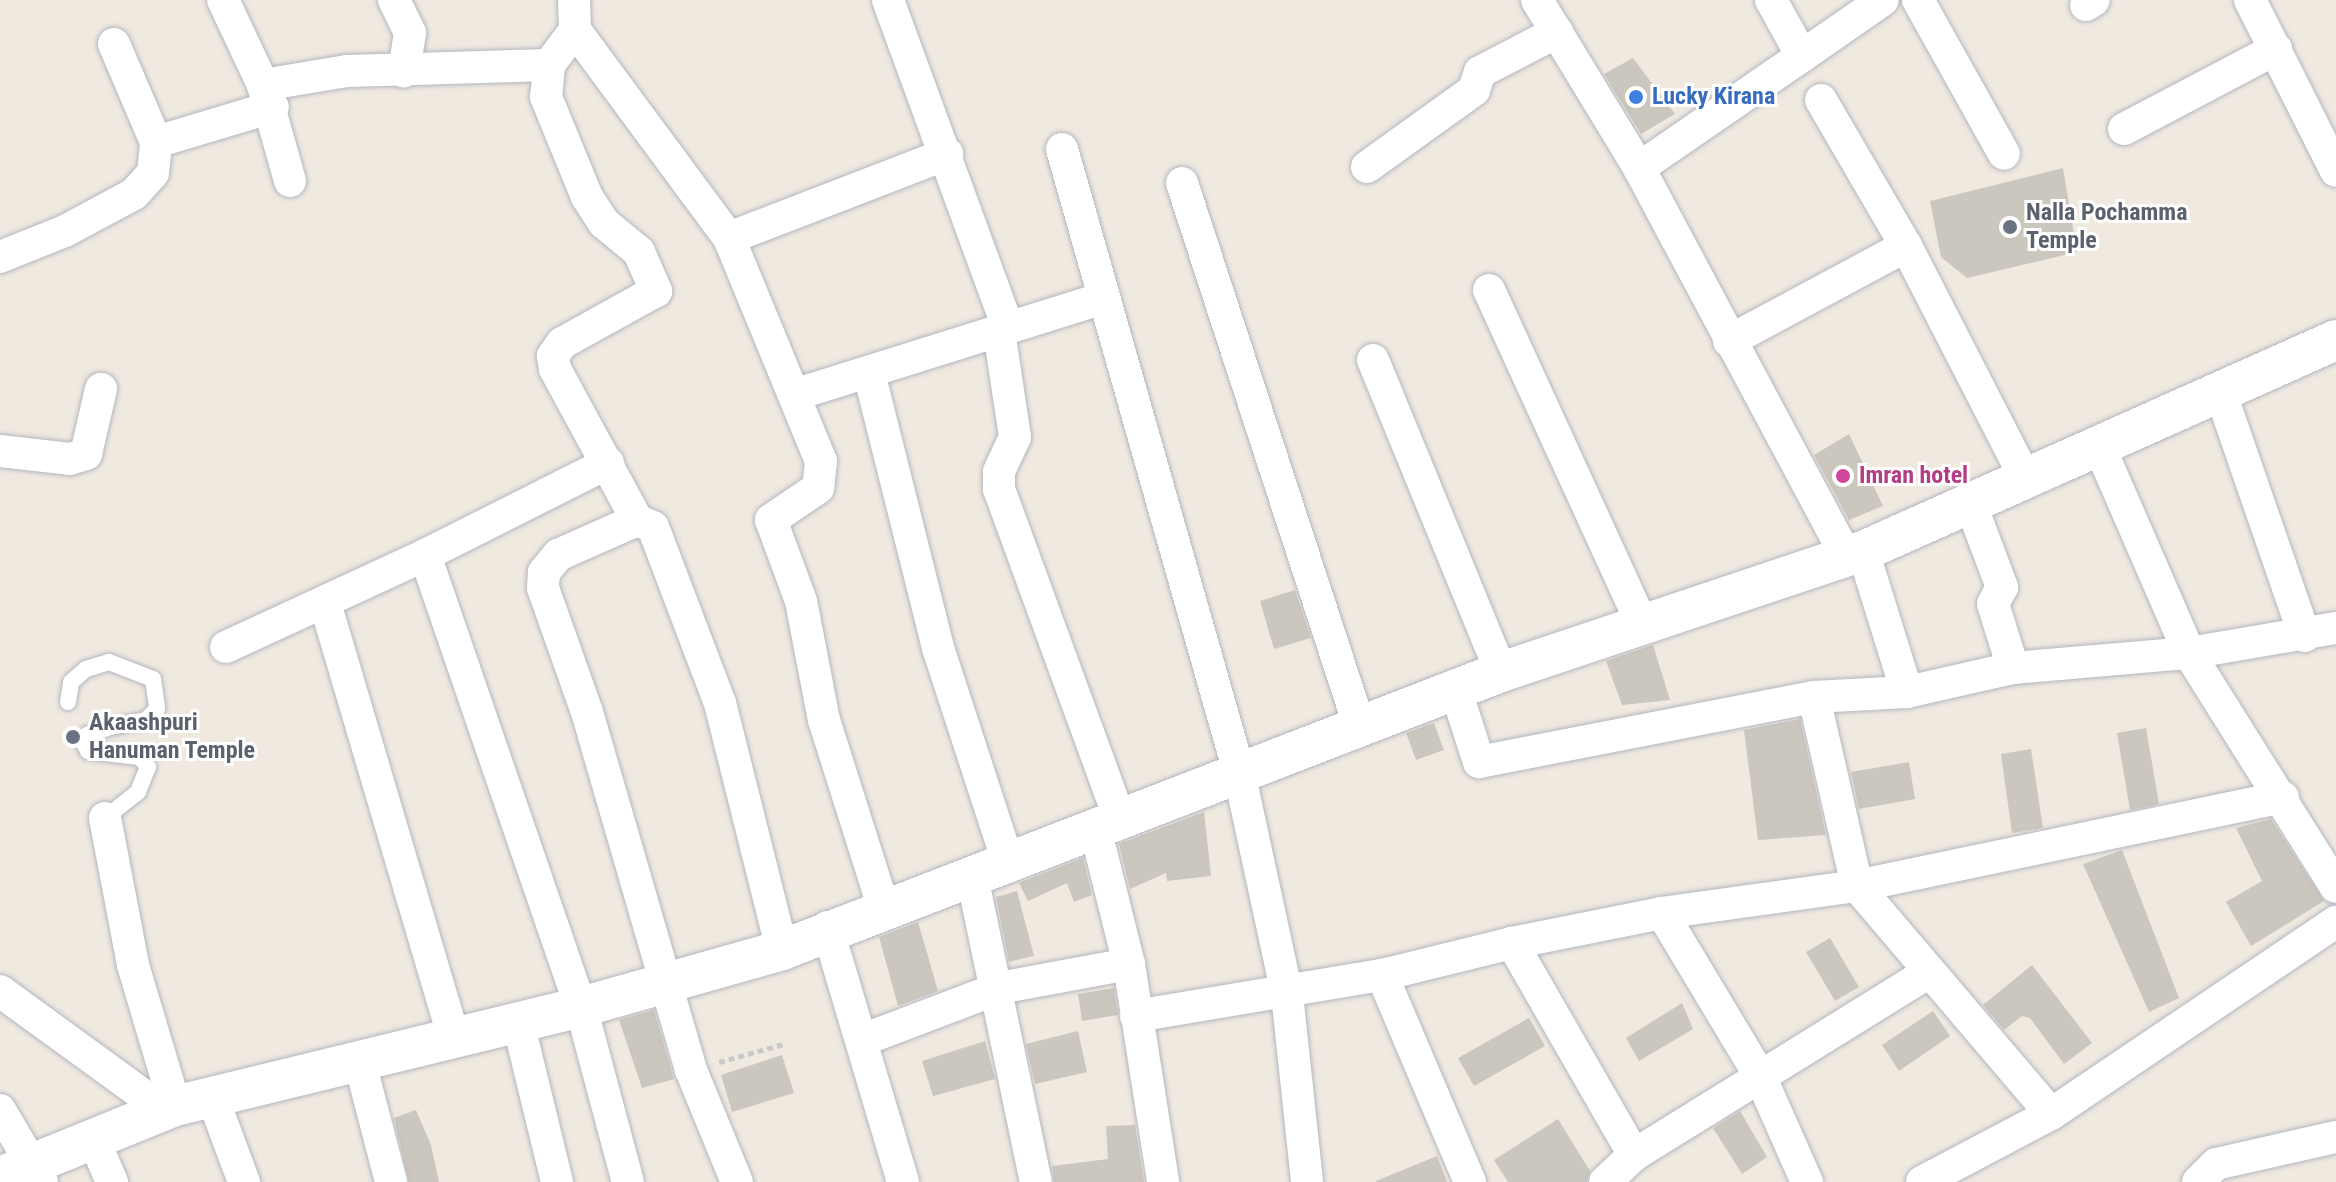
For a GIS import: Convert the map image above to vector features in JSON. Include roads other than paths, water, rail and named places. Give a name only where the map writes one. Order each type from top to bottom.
[{"type":"street","points":[[223,0],[268,96],[290,181]]},
{"type":"street","points":[[394,0],[410,33],[404,72]]},
{"type":"street","points":[[1537,0],[1639,168],[1729,341],[1855,553],[1907,692]]},
{"type":"street","points":[[1771,0],[1802,56]]},
{"type":"street","points":[[1639,168],[1883,0]]},
{"type":"street","points":[[1918,0],[2004,154]]},
{"type":"street","points":[[2251,0],[2336,171]]},
{"type":"street","points":[[890,1],[947,154],[1003,330],[1015,437],[999,472],[999,489],[1108,826],[1163,1182]]},
{"type":"street","points":[[782,950],[720,703],[653,527],[637,520],[553,356],[562,343],[651,298],[657,282],[639,252],[604,223],[587,197],[546,97],[549,65],[581,10],[729,238],[797,394],[824,474],[818,488],[775,514],[772,529],[801,601],[824,720],[884,909]]},
{"type":"street","points":[[1367,167],[1474,90],[1480,72],[1557,32]]},
{"type":"street","points":[[0,257],[65,231],[134,194],[153,173],[156,142],[114,44]]},
{"type":"street","points":[[2124,129],[2276,49]]},
{"type":"street","points":[[156,142],[268,96],[347,71],[404,72],[549,65]]},
{"type":"street","points":[[1821,100],[1906,246],[2027,481]]},
{"type":"street","points":[[1062,149],[1239,772],[1287,994],[1307,1182]]},
{"type":"street","points":[[729,238],[947,154]]},
{"type":"street","points":[[1182,183],[1359,725]]},
{"type":"street","points":[[1729,341],[1906,246]]},
{"type":"street","points":[[1489,290],[1643,626]]},
{"type":"street","points":[[797,394],[1104,298]]},
{"type":"street","points":[[0,1110],[26,1175],[93,1138],[183,1104],[453,1035],[581,1007],[782,950],[827,927],[973,881],[1008,862],[1501,672],[1855,553],[2027,481],[2336,340]]},
{"type":"street","points":[[1373,360],[1501,672]]},
{"type":"street","points":[[869,373],[938,648],[1008,862]]},
{"type":"street","points":[[0,451],[70,459],[86,454],[101,389]]},
{"type":"street","points":[[2221,394],[2305,636]]},
{"type":"street","points":[[2100,448],[2189,653],[2283,797],[2336,887]]},
{"type":"street","points":[[226,647],[425,555],[608,463]]},
{"type":"street","points":[[1971,505],[2002,587],[1993,604],[2013,668]]},
{"type":"street","points":[[637,520],[558,555],[544,572],[543,588],[587,712],[691,1070],[737,1182]]},
{"type":"street","points":[[425,555],[581,1007],[628,1182]]},
{"type":"street","points":[[325,603],[453,1035]]},
{"type":"street","points":[[1456,691],[1479,762],[1814,697],[1907,692],[2013,668],[2189,653],[2305,636],[2336,628]]},
{"type":"street","points":[[1814,697],[1857,886],[2051,1114]]},
{"type":"street","points":[[1136,1016],[1287,994],[1662,913],[1857,886],[2283,797]]},
{"type":"street","points":[[105,818],[133,965],[183,1104],[244,1182]]},
{"type":"street","points":[[973,881],[999,988],[1036,1182]]},
{"type":"street","points":[[1662,913],[1760,1076],[1796,1146],[1807,1182]]},
{"type":"street","points":[[1922,1182],[2051,1114],[2336,922]]},
{"type":"street","points":[[827,927],[865,1039],[903,1182]]},
{"type":"street","points":[[1512,943],[1634,1155]]},
{"type":"street","points":[[865,1039],[999,988],[1129,964]]},
{"type":"street","points":[[1605,1182],[1634,1155],[1929,972]]},
{"type":"street","points":[[1382,975],[1470,1182]]},
{"type":"street","points":[[0,991],[183,1104]]},
{"type":"street","points":[[518,1022],[557,1182]]},
{"type":"street","points":[[359,1059],[391,1182]]},
{"type":"street","points":[[2198,1182],[2216,1164],[2336,1137]]},
{"type":"street","points":[[93,1138],[112,1182]]},
{"type":"lane","points":[[68,702],[71,682],[86,669],[109,662],[153,679],[159,698],[146,720],[87,735],[88,751],[140,757],[148,767],[138,792],[105,818]]},
{"type":"place","name":"Lucky Kirana","points":[[1636,97]]},
{"type":"place","name":"Nalla Pochamma Temple","points":[[2010,227]]},
{"type":"place","name":"Imran hotel","points":[[1843,476]]},
{"type":"place","name":"Akaashpuri Hanuman Temple","points":[[73,737]]}]
